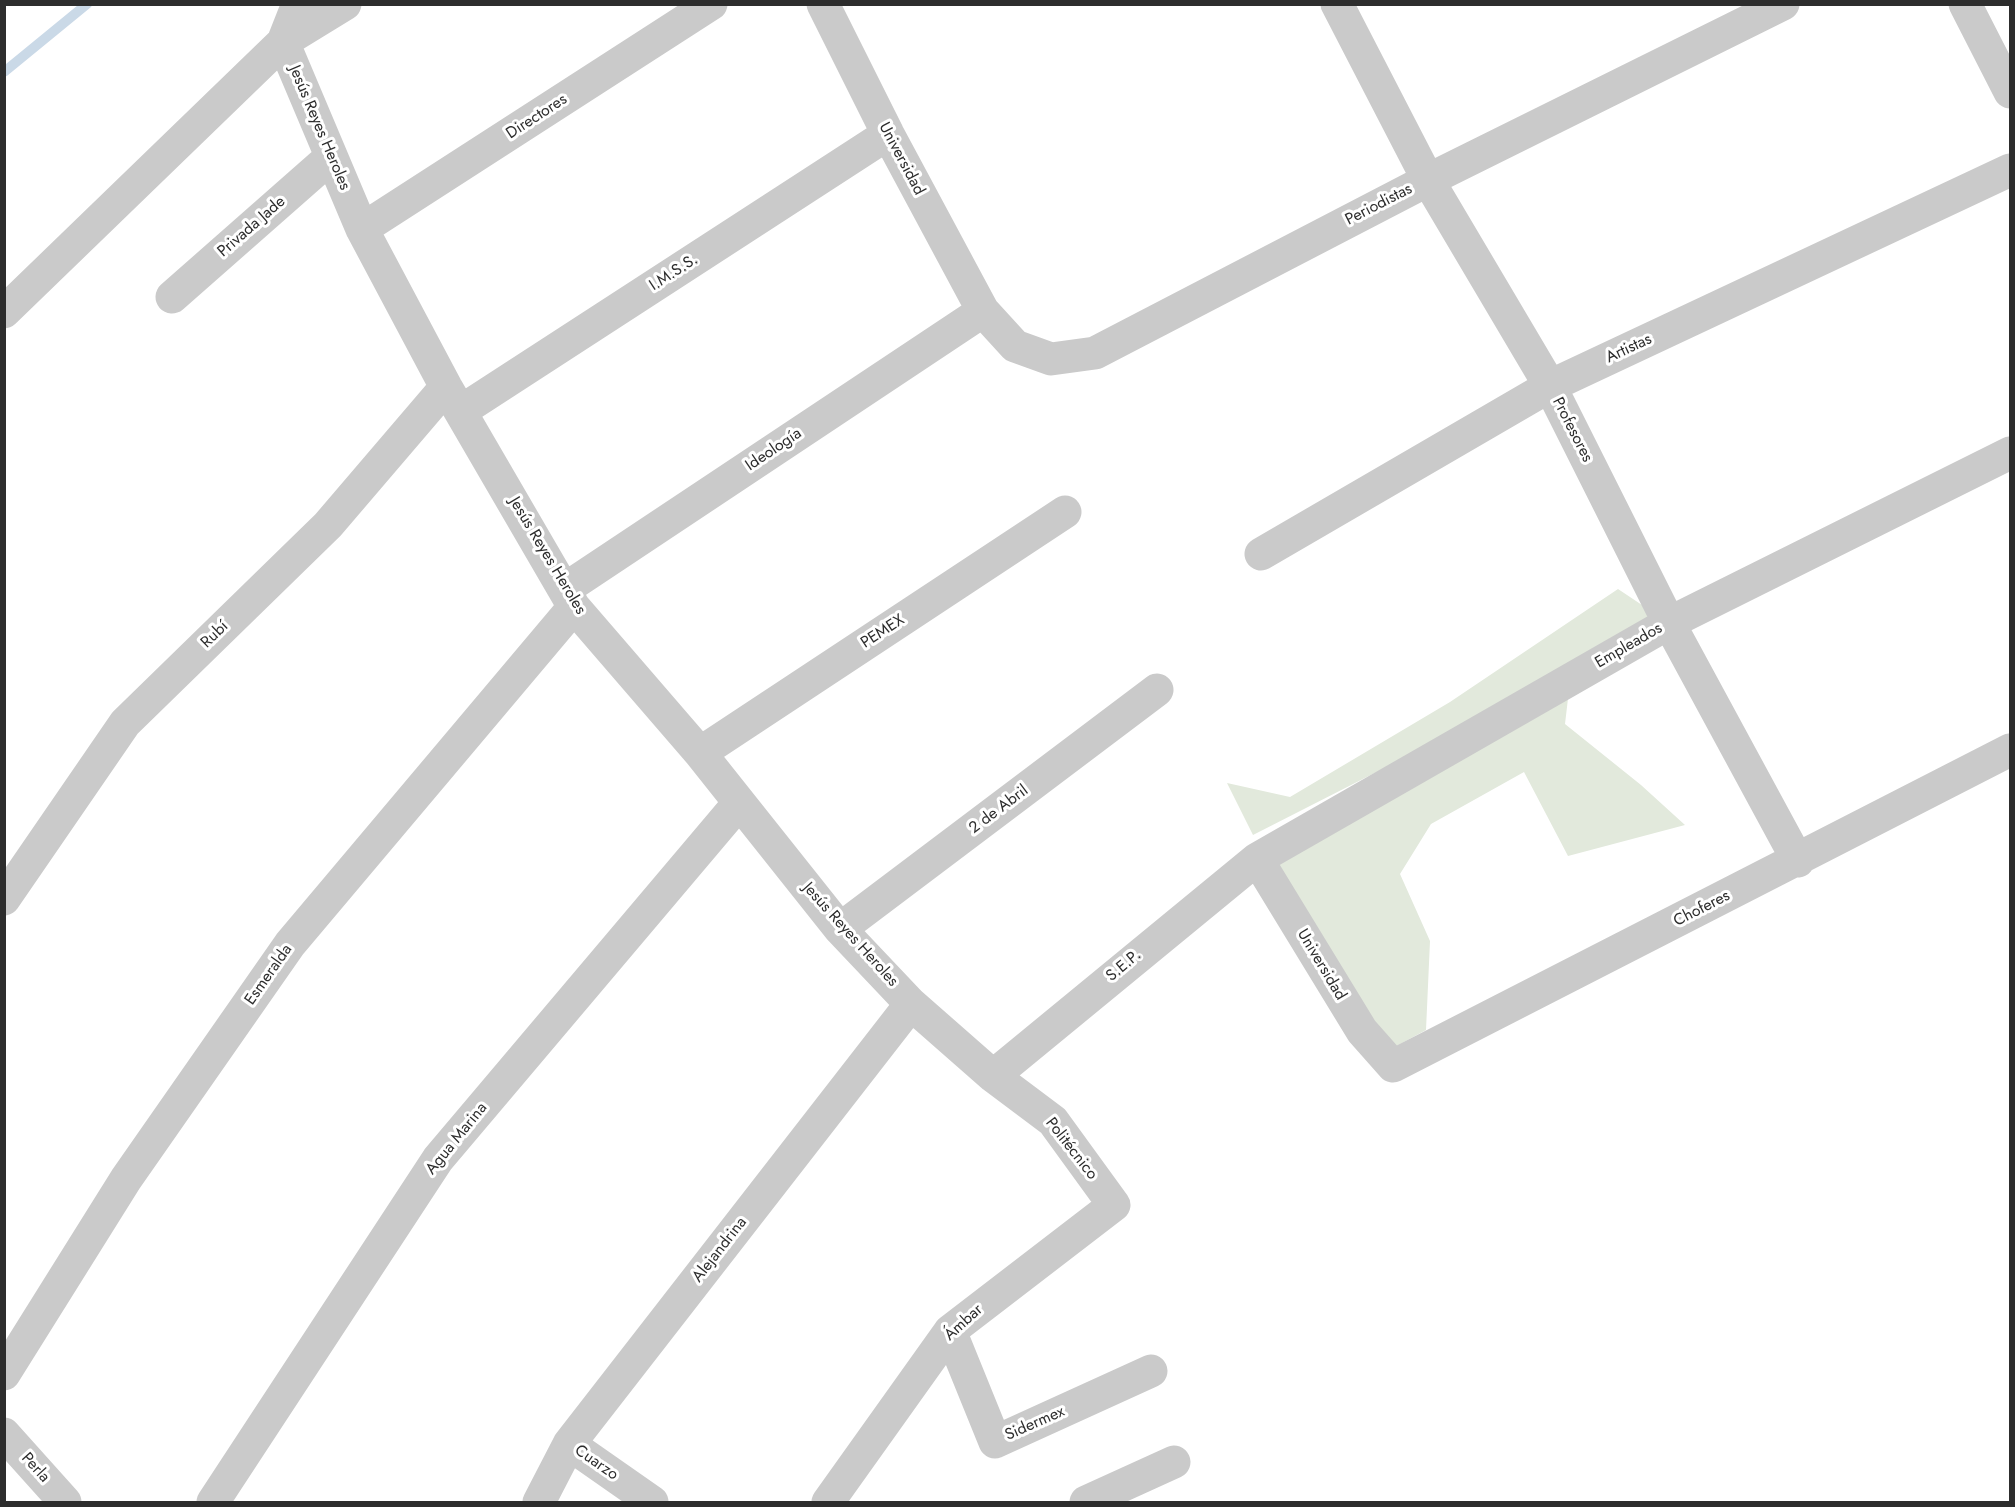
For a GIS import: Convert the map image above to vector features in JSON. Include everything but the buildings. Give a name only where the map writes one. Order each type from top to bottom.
[{"type":"street","name":"Jesús Reyes Heroles","points":[[4,312],[282,42],[298,4]]},
{"type":"street","points":[[282,42],[345,4]]},
{"type":"street","name":"Directores","points":[[362,229],[711,4]]},
{"type":"street","name":"Universidad","points":[[824,4],[888,134],[983,311]]},
{"type":"street","name":"Profesores","points":[[1337,4],[1428,180],[1550,386],[1669,623],[1798,861]]},
{"type":"street","name":"Periodistas","points":[[983,311],[1015,345],[1051,359],[1095,353],[1428,180],[1783,4]]},
{"type":"street","points":[[1965,4],[2010,92]]},
{"type":"street","name":"Jesús Reyes Heroles","points":[[282,42],[362,229],[453,399],[569,598],[700,753],[840,929],[912,1004],[993,1076]]},
{"type":"street","name":"I.M.S.S.","points":[[453,399],[888,134]]},
{"type":"street","name":"Privada Jade","points":[[172,297],[331,157]]},
{"type":"street","name":"Artistas","points":[[1261,554],[1550,386],[2010,170]]},
{"type":"street","name":"Ideología","points":[[569,598],[983,311]]},
{"type":"street","name":"Rubí","points":[[4,899],[125,723],[453,399]]},
{"type":"street","name":"Empleados","points":[[1257,859],[1669,623],[2010,453]]},
{"type":"street","name":"PEMEX","points":[[700,753],[1065,512]]},
{"type":"street","name":"Esmeralda","points":[[4,1374],[126,1179],[290,944],[569,598]]},
{"type":"street","name":"2 de Abril","points":[[840,929],[1157,690]]},
{"type":"street","name":"Choferes","points":[[1393,1066],[1798,861],[2010,750]]},
{"type":"street","name":"Agua Marina","points":[[213,1503],[438,1159],[739,803]]},
{"type":"street","name":"Universidad","points":[[1257,859],[1362,1031],[1393,1066]]},
{"type":"street","name":"S.E.P.","points":[[993,1076],[1257,859]]},
{"type":"street","name":"Alejandrina","points":[[539,1503],[568,1444],[912,1004]]},
{"type":"street","name":"Politécnico","points":[[993,1076],[1053,1121],[1114,1205]]},
{"type":"street","name":"Ámbar","points":[[828,1503],[950,1330],[1114,1205]]},
{"type":"street","name":"Sidermex","points":[[950,1330],[995,1442],[1151,1371]]},
{"type":"street","name":"Perla","points":[[4,1434],[65,1503]]},
{"type":"street","name":"Cuarzo","points":[[568,1444],[652,1503]]},
{"type":"street","points":[[1086,1503],[1174,1462]]},
{"type":"shaded area","points":[[1618,589],[1669,623],[1253,835],[1227,783],[1290,797],[1450,702]]},
{"type":"shaded area","points":[[1569,690],[1565,724],[1641,785],[1685,825],[1568,856],[1524,772],[1431,824],[1400,874],[1430,941],[1426,1030],[1391,1049],[1257,859]]},
{"type":"waterway","points":[[4,72],[87,4]]}]
